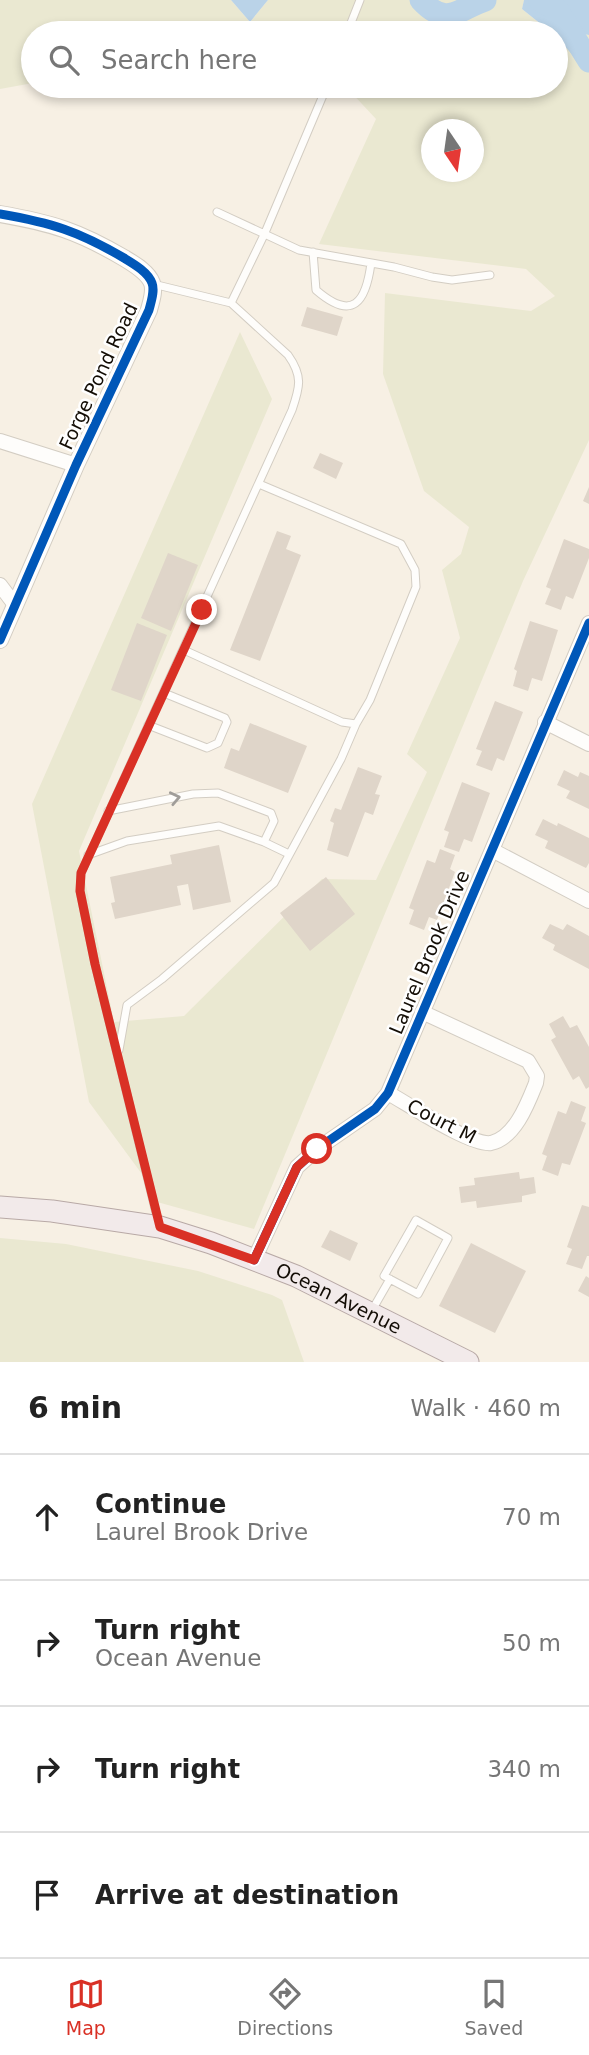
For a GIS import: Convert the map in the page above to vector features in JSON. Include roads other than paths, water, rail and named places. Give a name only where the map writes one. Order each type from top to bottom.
[{"type":"main road","name":"Ocean Avenue","points":[[1,1203],[160,1227],[296,1276],[371,1313],[443,1356],[468,1362]]},
{"type":"street","name":"Forge Pond Road","points":[[0,215],[46,222],[74,231],[135,264],[153,284],[149,310],[76,465],[0,640]]},
{"type":"street","points":[[0,440],[76,465]]},
{"type":"street","points":[[0,585],[15,605]]},
{"type":"street","name":"Laurel Brook Drive","points":[[254,1260],[297,1167],[317,1149],[375,1109],[387,1093],[589,623]]},
{"type":"street","points":[[545,722],[589,744]]},
{"type":"street","points":[[492,850],[589,901]]},
{"type":"street","name":"Court M","points":[[387,1093],[471,1140],[490,1143],[514,1126],[537,1083],[537,1076],[528,1061],[422,1012]]},
{"type":"lane","points":[[352,21],[360,0]]},
{"type":"lane","points":[[231,303],[264,235],[322,98]]},
{"type":"lane","points":[[216,212],[299,250],[453,280],[490,275]]},
{"type":"lane","points":[[313,252],[316,290],[338,305],[349,305],[363,297],[368,285],[371,263]]},
{"type":"lane","points":[[153,284],[231,303],[288,355],[296,366],[300,386],[259,484],[81,873],[80,891],[95,964],[160,1227]]},
{"type":"lane","points":[[118,1054],[127,1005],[162,979],[274,883],[370,700],[416,587],[415,570],[401,544],[259,484]]},
{"type":"lane","points":[[184,650],[342,722],[356,724]]},
{"type":"lane","points":[[148,725],[207,748],[218,743],[227,722],[225,718],[164,693]]},
{"type":"lane","points":[[108,811],[193,794],[218,793],[271,813],[274,821],[264,842]]},
{"type":"lane","points":[[88,855],[127,841],[219,826],[289,854]]},
{"type":"lane","points":[[416,1220],[448,1238],[418,1294],[390,1279],[384,1276],[416,1220]]},
{"type":"lane","points":[[371,1313],[390,1279]]},
{"type":"water","points":[[231,0],[268,0],[251,21]]},
{"type":"water","points":[[524,0],[589,0],[589,35],[583,34],[571,53],[568,50],[568,21],[537,21],[522,9]]},
{"type":"waterway","points":[[421,0],[438,13],[446,15],[485,0]]},
{"type":"waterway","points":[[540,0],[558,11],[564,21]]},
{"type":"waterway","points":[[568,27],[589,61]]}]
